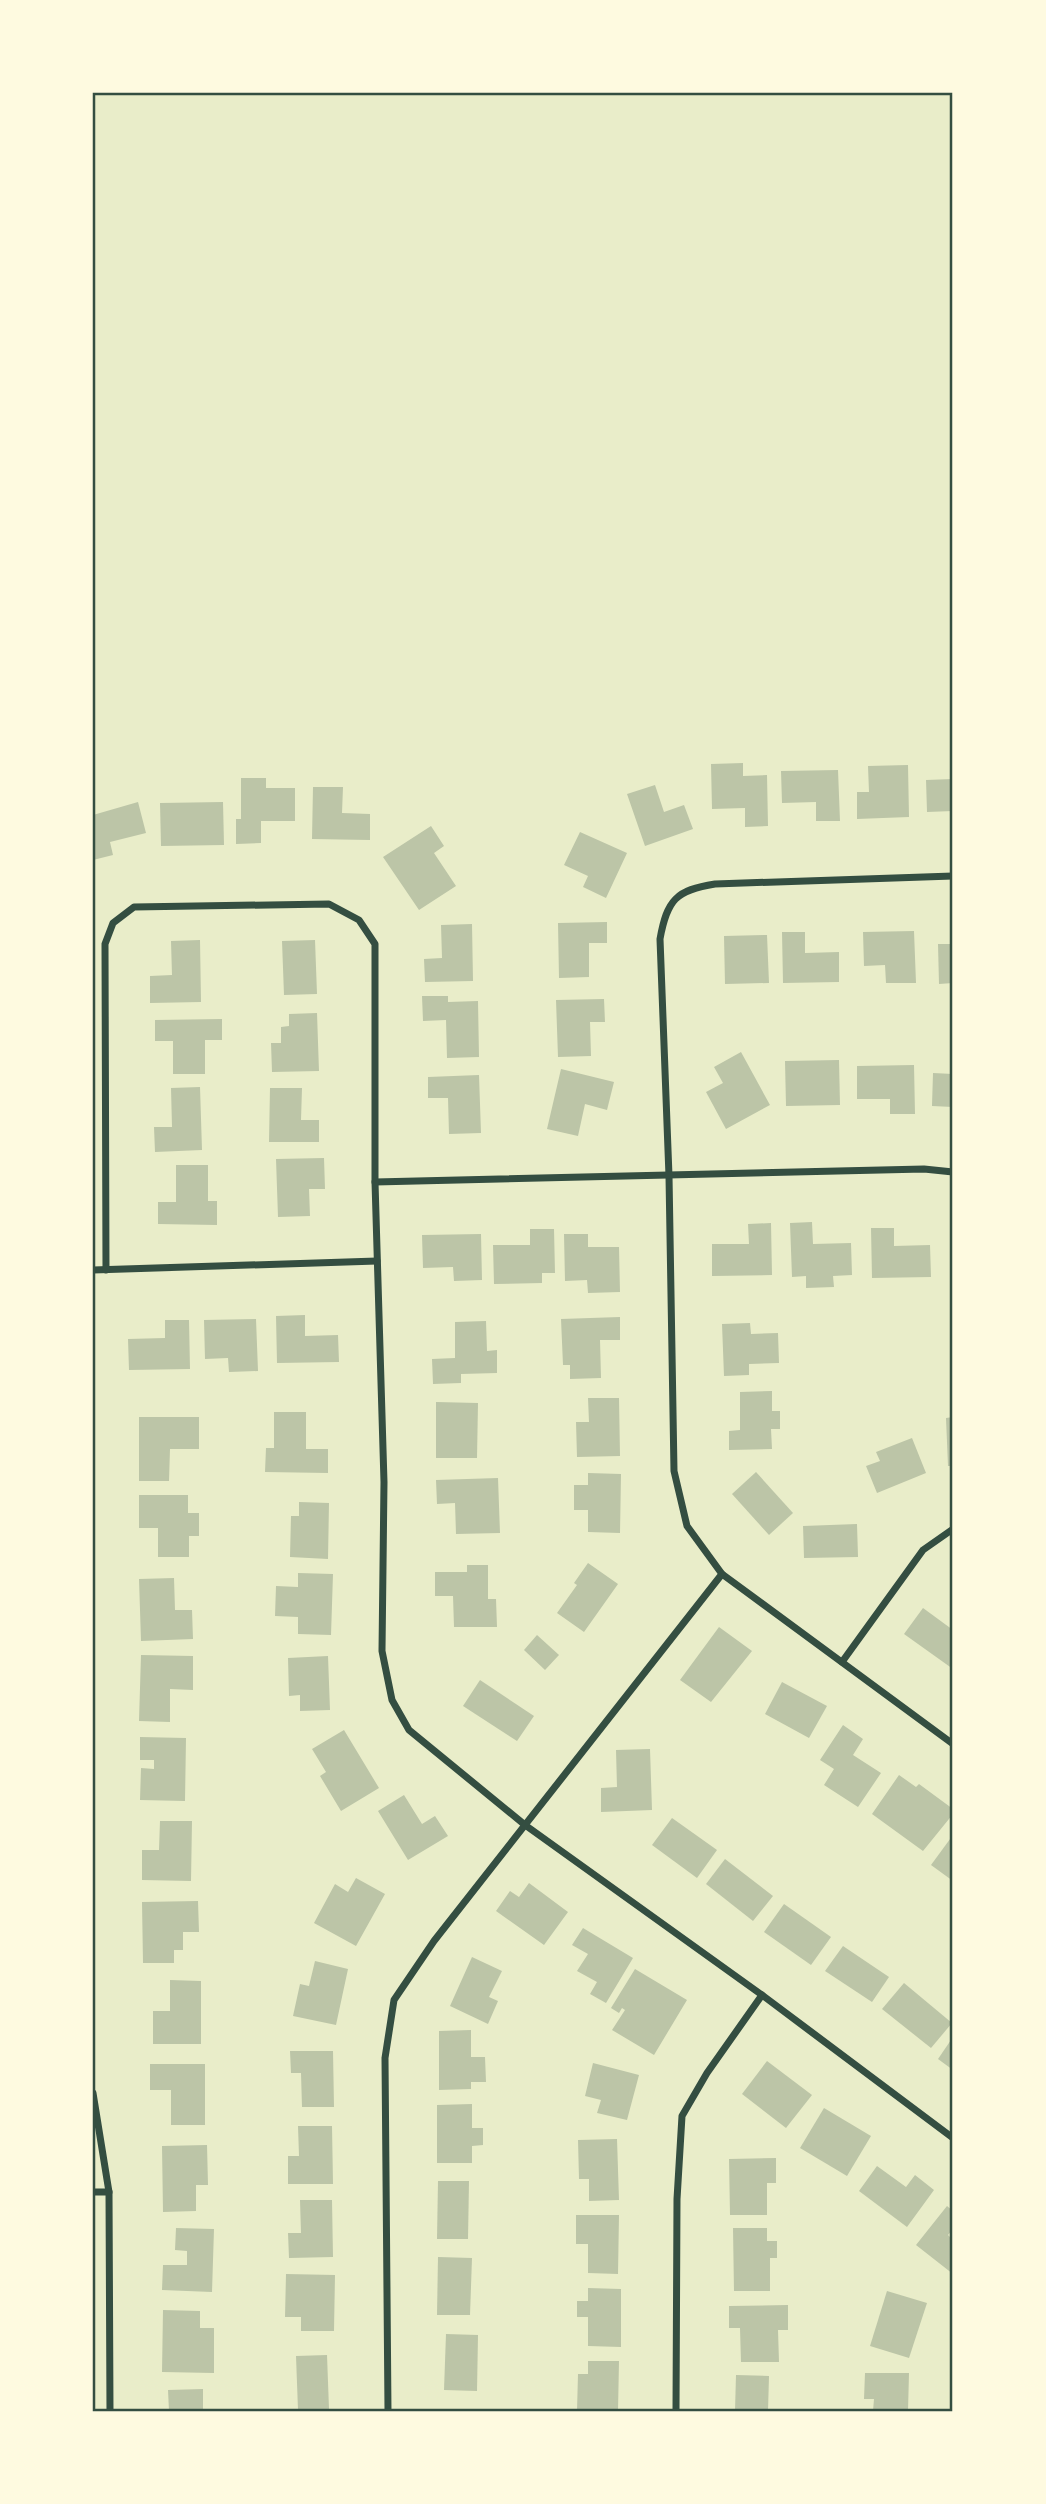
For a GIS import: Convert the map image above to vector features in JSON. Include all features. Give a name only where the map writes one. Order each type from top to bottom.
[{"type":"street","points":[[953,876],[694,887],[675,897],[664,915],[660,939],[669,1176],[674,1471],[687,1527],[722,1574],[953,1745]]},
{"type":"street","points":[[106,1270],[105,944],[113,923],[134,907],[329,904],[359,920],[375,944],[377,1261],[384,1482],[382,1651],[392,1700],[410,1730],[525,1825],[762,1995],[953,2138]]},
{"type":"street","points":[[376,1182],[924,1169],[953,1172]]},
{"type":"street","points":[[93,1270],[377,1261]]},
{"type":"street","points":[[842,1662],[923,1550],[953,1529]]},
{"type":"street","points":[[388,2411],[386,2058],[394,2000],[434,1941],[722,1574]]},
{"type":"street","points":[[676,2411],[677,2199],[682,2116],[707,2074],[762,1995]]},
{"type":"street","points":[[93,2093],[109,2192],[110,2411]]},
{"type":"street","points":[[93,2192],[109,2192]]},
{"type":"building","points":[[743,763],[743,776],[767,775],[768,826],[745,827],[745,808],[712,809],[711,764]]},
{"type":"building","points":[[908,765],[909,817],[857,819],[857,792],[869,792],[868,766]]},
{"type":"building","points":[[838,770],[840,821],[816,821],[816,802],[782,803],[781,771]]},
{"type":"building","points":[[241,778],[266,778],[266,788],[295,788],[295,821],[261,821],[261,843],[236,844],[236,819],[241,819]]},
{"type":"building","points":[[953,779],[953,811],[927,812],[926,780]]},
{"type":"building","points":[[655,785],[664,812],[684,805],[693,829],[645,846],[627,794]]},
{"type":"building","points":[[313,787],[343,787],[342,813],[370,814],[370,840],[312,839]]},
{"type":"building","points":[[138,802],[146,833],[110,842],[113,855],[93,860],[93,815]]},
{"type":"building","points":[[223,802],[224,845],[161,846],[160,803]]},
{"type":"building","points":[[431,826],[444,846],[434,853],[456,886],[419,910],[383,857]]},
{"type":"building","points":[[580,832],[627,853],[606,898],[583,887],[588,876],[564,865]]},
{"type":"building","points":[[607,922],[607,943],[589,943],[589,977],[559,978],[558,923]]},
{"type":"building","points":[[472,924],[473,981],[425,982],[424,959],[442,958],[441,925]]},
{"type":"building","points":[[914,931],[916,983],[886,983],[885,965],[864,966],[863,932]]},
{"type":"building","points":[[782,932],[805,932],[805,953],[839,952],[839,982],[783,983]]},
{"type":"building","points":[[767,935],[769,983],[725,984],[724,936]]},
{"type":"building","points":[[200,940],[201,1002],[150,1003],[150,976],[172,975],[171,941]]},
{"type":"building","points":[[315,940],[317,994],[284,995],[282,941]]},
{"type":"building","points":[[938,944],[953,944],[953,983],[939,984]]},
{"type":"building","points":[[422,996],[448,996],[448,1002],[478,1001],[479,1057],[447,1058],[446,1020],[423,1021]]},
{"type":"building","points":[[604,999],[605,1022],[590,1022],[591,1056],[558,1057],[556,1000]]},
{"type":"building","points":[[317,1013],[319,1071],[272,1072],[271,1043],[281,1043],[281,1027],[289,1026],[289,1014]]},
{"type":"building","points":[[222,1019],[222,1040],[205,1040],[205,1074],[173,1074],[173,1041],[155,1041],[155,1020]]},
{"type":"building","points":[[741,1052],[770,1105],[726,1129],[706,1092],[723,1083],[714,1067]]},
{"type":"building","points":[[839,1060],[840,1105],[786,1106],[785,1061]]},
{"type":"building","points":[[914,1065],[915,1114],[890,1114],[890,1099],[857,1099],[857,1066]]},
{"type":"building","points":[[561,1069],[614,1082],[607,1110],[585,1104],[578,1136],[547,1129]]},
{"type":"building","points":[[933,1073],[953,1074],[953,1107],[932,1106]]},
{"type":"building","points":[[479,1075],[481,1133],[449,1134],[448,1098],[428,1098],[428,1077]]},
{"type":"building","points":[[200,1087],[202,1150],[155,1152],[154,1127],[172,1127],[171,1088]]},
{"type":"building","points":[[270,1088],[302,1088],[301,1120],[319,1120],[319,1142],[269,1142]]},
{"type":"building","points":[[324,1158],[325,1189],[309,1189],[310,1216],[278,1217],[276,1159]]},
{"type":"building","points":[[176,1165],[208,1165],[208,1201],[217,1201],[217,1225],[158,1224],[158,1202],[176,1202]]},
{"type":"building","points":[[812,1222],[813,1244],[851,1243],[852,1275],[833,1276],[834,1287],[806,1288],[806,1276],[792,1277],[790,1223]]},
{"type":"building","points":[[771,1223],[772,1275],[712,1276],[712,1244],[749,1244],[748,1224]]},
{"type":"building","points":[[871,1228],[894,1228],[894,1246],[930,1245],[931,1277],[872,1278]]},
{"type":"building","points":[[530,1229],[554,1229],[555,1273],[542,1273],[542,1283],[494,1284],[493,1245],[530,1245]]},
{"type":"building","points":[[481,1234],[482,1280],[454,1281],[453,1267],[423,1268],[422,1235]]},
{"type":"building","points":[[564,1234],[588,1234],[588,1247],[619,1247],[620,1292],[588,1293],[587,1280],[565,1281]]},
{"type":"building","points":[[305,1315],[305,1336],[338,1335],[339,1362],[277,1363],[276,1316]]},
{"type":"building","points":[[620,1317],[620,1340],[600,1340],[601,1378],[570,1379],[570,1365],[563,1365],[561,1319]]},
{"type":"building","points":[[256,1319],[258,1371],[229,1372],[228,1358],[205,1359],[204,1320]]},
{"type":"building","points":[[165,1320],[189,1320],[190,1369],[129,1370],[128,1339],[165,1338]]},
{"type":"building","points":[[486,1321],[487,1351],[497,1350],[497,1373],[461,1374],[461,1383],[433,1384],[432,1359],[455,1358],[455,1322]]},
{"type":"building","points":[[750,1323],[751,1334],[778,1333],[779,1363],[749,1364],[749,1375],[724,1376],[722,1324]]},
{"type":"building","points":[[772,1391],[772,1411],[780,1411],[780,1429],[771,1429],[772,1449],[729,1450],[729,1431],[740,1430],[740,1392]]},
{"type":"building","points":[[588,1398],[619,1398],[620,1456],[577,1457],[576,1422],[589,1422]]},
{"type":"building","points":[[436,1402],[478,1403],[477,1458],[436,1458]]},
{"type":"building","points":[[274,1412],[306,1412],[306,1449],[328,1449],[328,1473],[265,1472],[266,1448],[274,1448]]},
{"type":"building","points":[[139,1417],[199,1417],[199,1449],[170,1449],[169,1481],[139,1481]]},
{"type":"building","points":[[953,1417],[953,1466],[948,1466],[946,1418]]},
{"type":"building","points":[[912,1438],[926,1473],[877,1493],[866,1466],[880,1461],[876,1452]]},
{"type":"building","points":[[756,1472],[793,1513],[769,1535],[732,1494]]},
{"type":"building","points":[[588,1473],[621,1474],[620,1533],[588,1532],[588,1510],[574,1510],[574,1485],[588,1485]]},
{"type":"building","points":[[498,1478],[500,1533],[456,1534],[455,1503],[437,1504],[436,1480]]},
{"type":"building","points":[[139,1495],[188,1495],[188,1513],[199,1513],[199,1536],[189,1536],[189,1557],[158,1557],[158,1528],[139,1528]]},
{"type":"building","points":[[299,1502],[329,1503],[328,1559],[290,1557],[291,1516],[299,1516]]},
{"type":"building","points":[[857,1524],[858,1557],[804,1558],[803,1526]]},
{"type":"building","points":[[588,1563],[618,1584],[584,1632],[557,1613],[577,1585],[574,1583]]},
{"type":"building","points":[[467,1565],[488,1565],[488,1599],[496,1599],[497,1627],[454,1627],[453,1596],[435,1596],[435,1572],[467,1572]]},
{"type":"building","points":[[298,1573],[333,1574],[331,1635],[298,1634],[298,1617],[275,1616],[276,1586],[298,1587]]},
{"type":"building","points":[[174,1578],[175,1610],[192,1610],[193,1639],[141,1641],[139,1579]]},
{"type":"building","points":[[923,1608],[953,1630],[953,1669],[904,1634]]},
{"type":"building","points":[[719,1627],[752,1651],[711,1702],[680,1680]]},
{"type":"building","points":[[537,1635],[559,1655],[545,1670],[524,1650]]},
{"type":"building","points":[[141,1655],[193,1656],[193,1690],[170,1689],[170,1722],[139,1721]]},
{"type":"building","points":[[328,1656],[330,1710],[300,1711],[300,1695],[289,1696],[288,1658]]},
{"type":"building","points":[[480,1680],[534,1716],[517,1741],[463,1706]]},
{"type":"building","points":[[782,1682],[827,1706],[809,1738],[765,1714]]},
{"type":"building","points":[[843,1725],[863,1739],[853,1755],[881,1773],[858,1807],[824,1785],[834,1769],[820,1760]]},
{"type":"building","points":[[344,1730],[379,1788],[341,1811],[320,1776],[326,1772],[312,1749]]},
{"type":"building","points":[[140,1737],[186,1738],[185,1801],[140,1800],[141,1768],[154,1769],[154,1760],[140,1760]]},
{"type":"building","points":[[650,1749],[652,1810],[601,1812],[601,1788],[617,1787],[616,1750]]},
{"type":"building","points":[[899,1775],[916,1787],[919,1784],[953,1809],[953,1814],[923,1851],[872,1814]]},
{"type":"building","points":[[404,1795],[422,1824],[435,1816],[448,1836],[408,1860],[378,1811]]},
{"type":"building","points":[[672,1818],[717,1850],[697,1878],[652,1845]]},
{"type":"building","points":[[160,1821],[192,1821],[191,1881],[142,1880],[142,1850],[159,1850]]},
{"type":"building","points":[[953,1835],[953,1881],[931,1865]]},
{"type":"building","points":[[725,1859],[773,1896],[753,1921],[706,1884]]},
{"type":"building","points":[[356,1878],[385,1894],[356,1946],[314,1923],[335,1884],[348,1892]]},
{"type":"building","points":[[529,1883],[568,1912],[544,1945],[496,1911],[510,1891],[519,1897]]},
{"type":"building","points":[[198,1901],[199,1932],[183,1932],[183,1950],[174,1950],[174,1963],[143,1963],[142,1902]]},
{"type":"building","points":[[784,1904],[831,1937],[811,1965],[764,1932]]},
{"type":"building","points":[[583,1928],[633,1958],[606,2003],[590,1994],[597,1982],[577,1971],[588,1954],[572,1945]]},
{"type":"building","points":[[843,1946],[889,1977],[872,2002],[825,1971]]},
{"type":"building","points":[[472,1957],[502,1971],[489,1997],[498,2001],[488,2024],[450,2006]]},
{"type":"building","points":[[315,1961],[348,1969],[336,2025],[293,2016],[300,1984],[309,1986]]},
{"type":"building","points":[[635,1969],[687,2000],[654,2055],[612,2030],[625,2010],[622,2008],[619,2013],[611,2008]]},
{"type":"building","points":[[170,1980],[201,1981],[201,2044],[153,2044],[153,2011],[170,2011]]},
{"type":"building","points":[[904,1983],[952,2023],[931,2048],[882,2009]]},
{"type":"building","points":[[471,2030],[471,2057],[485,2057],[486,2082],[471,2082],[471,2089],[439,2090],[439,2031]]},
{"type":"building","points":[[953,2037],[953,2070],[938,2059]]},
{"type":"building","points":[[290,2051],[333,2051],[334,2107],[302,2107],[301,2073],[291,2073]]},
{"type":"building","points":[[767,2061],[812,2095],[786,2128],[742,2094]]},
{"type":"building","points":[[593,2063],[639,2075],[627,2120],[597,2113],[601,2100],[585,2096]]},
{"type":"building","points":[[150,2064],[205,2064],[205,2125],[171,2125],[171,2090],[150,2090]]},
{"type":"building","points":[[472,2104],[472,2128],[483,2128],[483,2145],[472,2146],[472,2163],[437,2163],[437,2105]]},
{"type":"building","points":[[824,2108],[871,2136],[847,2176],[800,2148]]},
{"type":"building","points":[[298,2126],[332,2126],[333,2184],[288,2184],[288,2156],[299,2156]]},
{"type":"building","points":[[617,2139],[619,2200],[589,2201],[589,2179],[579,2179],[578,2140]]},
{"type":"building","points":[[207,2145],[208,2185],[196,2185],[196,2211],[163,2212],[162,2146]]},
{"type":"building","points":[[776,2158],[776,2183],[767,2183],[767,2215],[730,2215],[729,2159]]},
{"type":"building","points":[[877,2166],[906,2187],[915,2175],[934,2190],[907,2227],[859,2191]]},
{"type":"building","points":[[438,2181],[469,2181],[468,2239],[437,2239]]},
{"type":"building","points":[[300,2200],[332,2200],[333,2257],[289,2258],[288,2233],[301,2233]]},
{"type":"building","points":[[947,2206],[953,2211],[953,2229],[948,2235],[953,2240],[953,2274],[916,2245]]},
{"type":"building","points":[[576,2215],[619,2215],[618,2274],[588,2273],[588,2244],[576,2244]]},
{"type":"building","points":[[176,2228],[214,2229],[212,2292],[162,2290],[163,2265],[187,2265],[187,2251],[175,2250]]},
{"type":"building","points":[[733,2228],[767,2228],[767,2241],[777,2241],[777,2258],[770,2258],[770,2291],[734,2291]]},
{"type":"building","points":[[438,2257],[472,2258],[470,2315],[437,2315]]},
{"type":"building","points":[[286,2274],[335,2275],[334,2331],[301,2331],[301,2317],[285,2317]]},
{"type":"building","points":[[588,2288],[621,2289],[621,2347],[588,2346],[588,2317],[577,2317],[577,2301],[588,2301]]},
{"type":"building","points":[[887,2291],[927,2303],[909,2358],[870,2346]]},
{"type":"building","points":[[788,2305],[788,2330],[778,2330],[779,2362],[741,2362],[740,2328],[729,2328],[729,2306]]},
{"type":"building","points":[[163,2310],[200,2311],[200,2328],[214,2328],[214,2373],[162,2372]]},
{"type":"building","points":[[446,2334],[478,2335],[477,2391],[444,2390]]},
{"type":"building","points":[[327,2355],[329,2409],[298,2410],[296,2356]]},
{"type":"building","points":[[588,2361],[619,2361],[618,2411],[577,2411],[578,2374],[588,2374]]},
{"type":"building","points":[[865,2373],[909,2373],[908,2411],[873,2411],[874,2399],[864,2399]]},
{"type":"building","points":[[736,2375],[769,2376],[768,2411],[735,2411]]},
{"type":"building","points":[[203,2389],[203,2411],[169,2411],[168,2390]]}]
